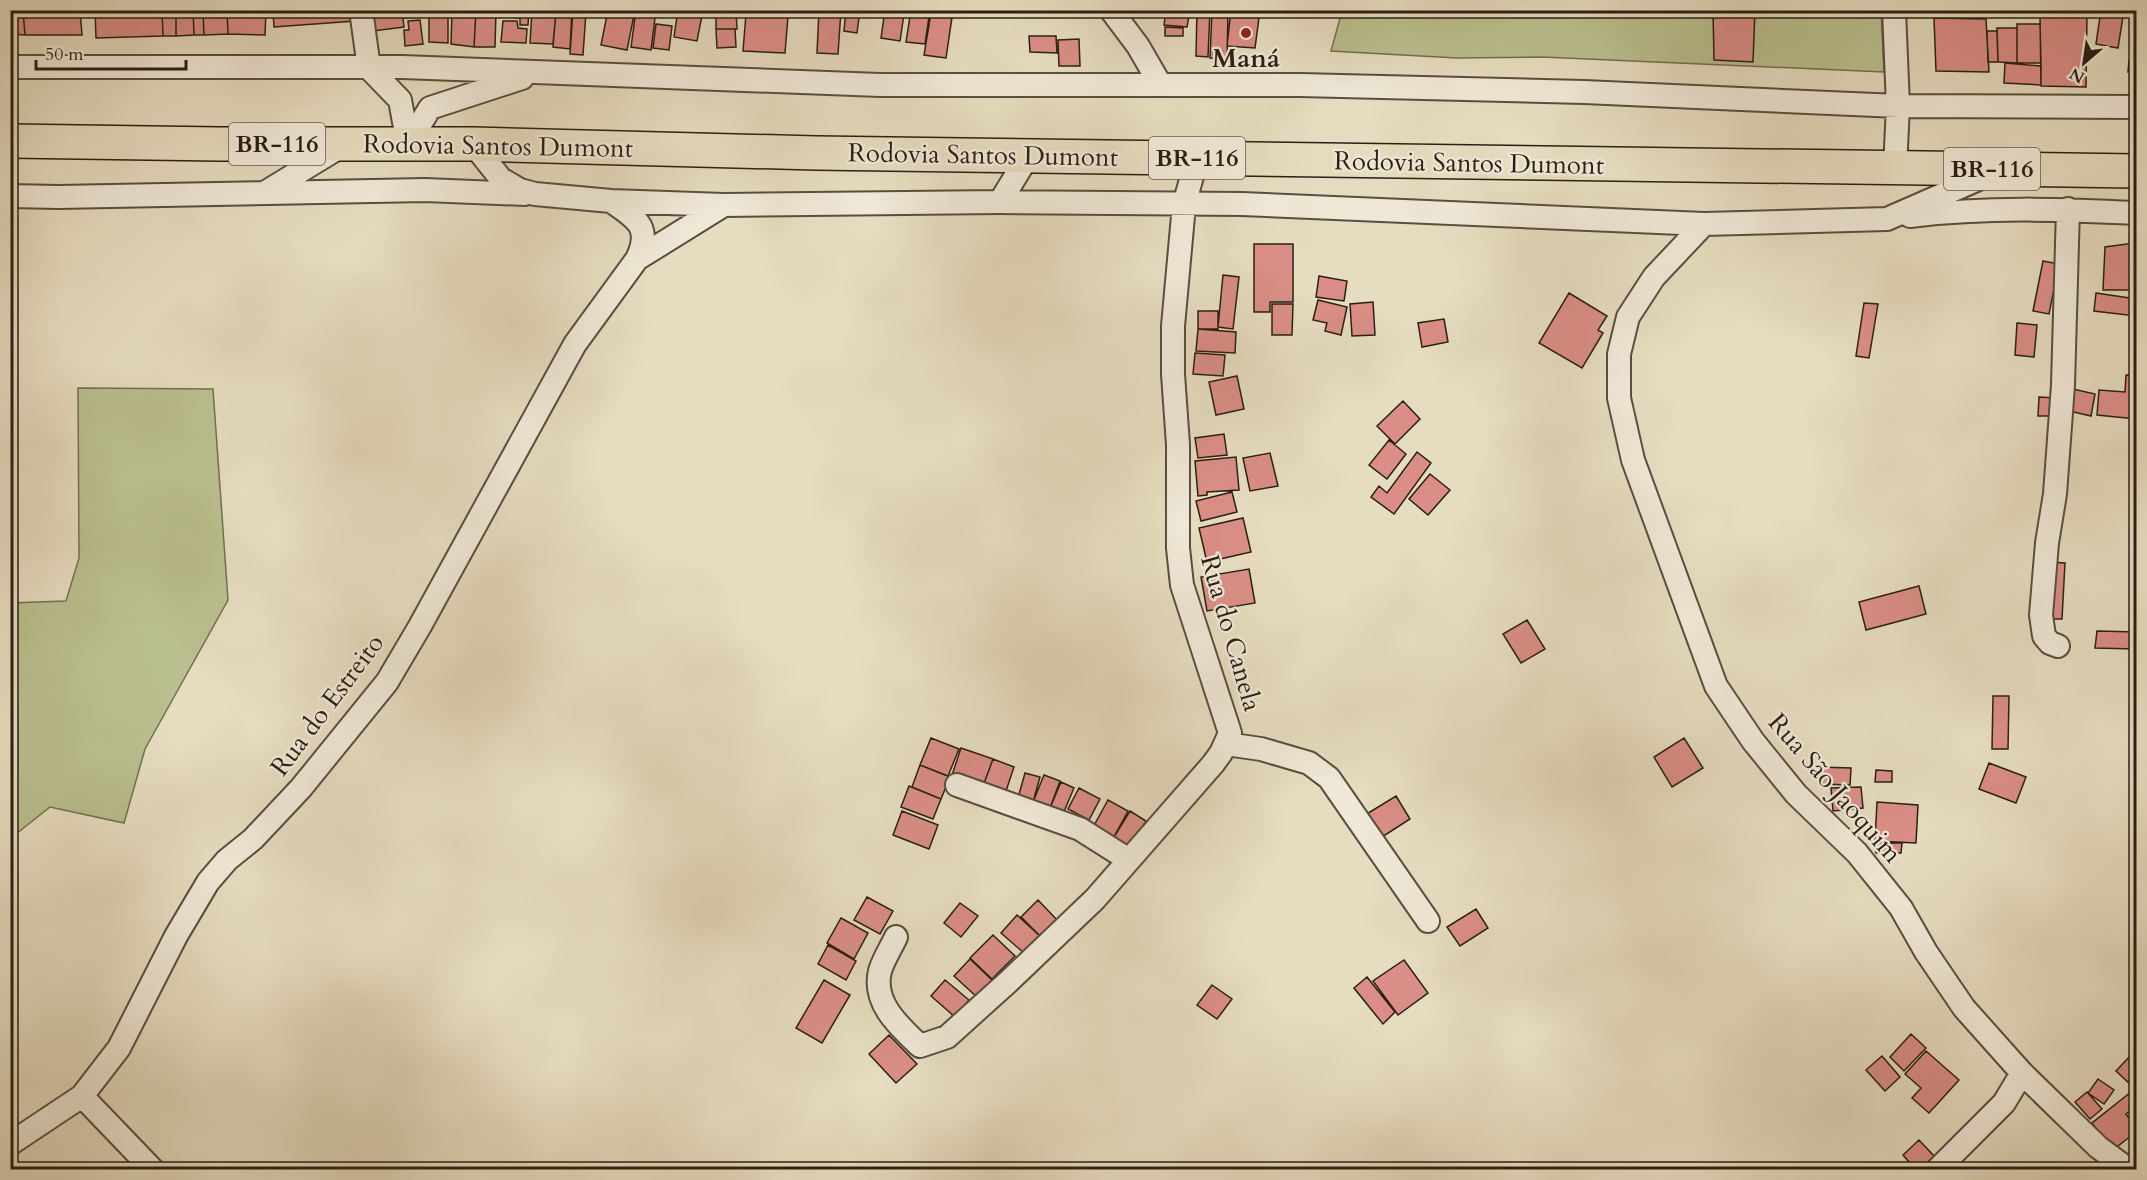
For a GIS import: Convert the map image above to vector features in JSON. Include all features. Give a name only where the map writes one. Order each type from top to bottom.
[{"type":"highway","name":"Rodovia Santos Dumont","points":[[10,141],[473,144],[816,153],[2136,171]]},
{"type":"street","points":[[361,10],[369,68],[400,100],[408,144]]},
{"type":"street","points":[[1111,10],[1138,46],[1160,84]]},
{"type":"street","points":[[1894,10],[1898,105],[1896,168]]},
{"type":"street","points":[[10,67],[402,67],[880,85],[1300,85],[1584,92],[1898,105],[2136,107]]},
{"type":"street","points":[[408,144],[430,108],[538,73]]},
{"type":"street","points":[[265,193],[344,144]]},
{"type":"street","points":[[473,144],[501,179],[520,190],[536,194]]},
{"type":"street","points":[[1000,201],[1028,156]]},
{"type":"street","name":"Rua do Canela","points":[[896,937],[880,972],[880,998],[896,1023],[920,1046],[947,1037],[1095,899],[1213,764],[1226,744],[1230,733],[1182,585],[1178,548],[1178,445],[1173,374],[1173,326],[1184,205],[1197,158]]},
{"type":"street","points":[[1887,219],[2000,170]]},
{"type":"street","points":[[10,196],[424,190],[724,205],[1000,201],[1242,204],[1704,224],[1887,219],[1953,211],[2068,209],[2136,213]]},
{"type":"street","name":"Rua do Estreito","points":[[10,1144],[82,1096],[119,1047],[176,936],[208,882],[227,860],[253,838],[301,788],[387,682],[575,344],[637,259],[644,244],[644,231],[633,216],[611,201]]},
{"type":"street","points":[[637,259],[724,205]]},
{"type":"street","points":[[2058,645],[2050,643],[2044,636],[2042,615],[2047,543],[2055,494],[2063,385],[2068,209]]},
{"type":"street","name":"Rua São Jaoquim","points":[[1704,224],[1654,277],[1628,317],[1619,354],[1619,398],[1633,460],[1716,686],[1753,741],[1796,794],[1857,853],[1894,899],[1964,1008],[2022,1073],[2098,1147],[2129,1170]]},
{"type":"street","points":[[1226,744],[1261,749],[1309,763],[1329,778],[1428,921]]},
{"type":"street","points":[[957,785],[1080,830],[1129,860]]},
{"type":"street","points":[[1937,1170],[2004,1103],[2022,1073]]},
{"type":"street","points":[[82,1096],[153,1170]]},
{"type":"green space","points":[[1881,10],[1884,72],[1542,57],[1457,58],[1331,51],[1342,11]]},
{"type":"green space","points":[[78,388],[213,389],[228,600],[145,749],[124,823],[50,807],[11,838],[11,603],[66,601],[79,558]]},
{"type":"building","points":[[10,10],[23,10],[25,35],[10,34]]},
{"type":"building","points":[[23,10],[80,10],[82,35],[25,35]]},
{"type":"building","points":[[95,10],[162,10],[163,36],[96,38]]},
{"type":"building","points":[[162,10],[176,10],[176,36],[163,36]]},
{"type":"building","points":[[176,10],[193,10],[194,35],[176,36]]},
{"type":"building","points":[[193,10],[203,10],[204,35],[194,35]]},
{"type":"building","points":[[203,10],[227,10],[228,34],[204,35]]},
{"type":"building","points":[[227,10],[266,10],[265,35],[228,34]]},
{"type":"building","points":[[273,10],[354,10],[355,21],[274,27]]},
{"type":"building","points":[[371,10],[416,10],[417,17],[403,18],[404,27],[373,31]]},
{"type":"building","points":[[429,10],[448,10],[448,43],[429,42]]},
{"type":"building","points":[[452,10],[476,10],[474,47],[451,44]]},
{"type":"building","points":[[476,10],[496,10],[495,47],[474,47]]},
{"type":"building","points":[[509,10],[529,10],[528,25],[520,25],[520,18],[508,17]]},
{"type":"building","points":[[556,10],[572,10],[570,49],[553,47]]},
{"type":"building","points":[[573,10],[586,12],[583,55],[570,54]]},
{"type":"building","points":[[608,10],[635,10],[627,50],[601,45]]},
{"type":"building","points":[[636,10],[656,10],[651,50],[631,47]]},
{"type":"building","points":[[678,10],[703,10],[697,41],[674,37]]},
{"type":"building","points":[[716,10],[736,10],[737,29],[716,29]]},
{"type":"building","points":[[819,10],[841,10],[838,54],[817,53]]},
{"type":"building","points":[[846,10],[860,10],[857,33],[844,31]]},
{"type":"building","points":[[885,10],[904,14],[900,41],[881,38]]},
{"type":"building","points":[[911,10],[930,10],[925,44],[906,42]]},
{"type":"building","points":[[1166,10],[1190,10],[1187,27],[1164,25]]},
{"type":"building","points":[[1197,10],[1210,10],[1208,57],[1196,56]]},
{"type":"building","points":[[1231,10],[1260,10],[1255,48],[1227,46]]},
{"type":"building","points":[[1505,10],[1535,10],[1534,15],[1505,17]]},
{"type":"building","points":[[1713,10],[1755,10],[1753,62],[1714,60]]},
{"type":"building","points":[[1924,10],[1983,10],[1983,13],[1924,12]]},
{"type":"building","points":[[2101,10],[2124,10],[2118,48],[2096,44]]},
{"type":"building","points":[[532,11],[556,13],[553,44],[530,43]]},
{"type":"building","points":[[1212,12],[1228,12],[1227,59],[1210,58]]},
{"type":"building","points":[[931,13],[952,17],[946,58],[924,55]]},
{"type":"building","points":[[746,14],[788,16],[785,53],[743,51]]},
{"type":"building","points":[[2087,14],[2086,87],[2041,86],[2040,16]]},
{"type":"building","points":[[1934,18],[1986,19],[1989,72],[1936,71]]},
{"type":"building","points":[[420,20],[423,44],[405,46],[404,30],[409,30],[408,21]]},
{"type":"building","points":[[503,21],[517,21],[518,28],[527,29],[526,43],[501,42]]},
{"type":"building","points":[[656,24],[672,26],[669,50],[653,48]]},
{"type":"building","points":[[2017,24],[2040,24],[2041,63],[2017,63]]},
{"type":"building","points":[[1165,27],[1183,28],[1183,36],[1165,36]]},
{"type":"building","points":[[1997,28],[2017,28],[2017,63],[1998,62]]},
{"type":"building","points":[[716,29],[735,29],[736,47],[717,48]]},
{"type":"building","points":[[1987,31],[1997,31],[1998,62],[1988,62]]},
{"type":"building","points":[[2133,32],[2136,33],[2136,72],[2128,72],[2129,61],[2133,61]]},
{"type":"building","points":[[1029,36],[1056,36],[1057,53],[1030,52]]},
{"type":"building","points":[[1079,39],[1080,66],[1059,66],[1058,40]]},
{"type":"building","points":[[2005,63],[2041,66],[2041,85],[2004,83]]},
{"type":"building","points":[[2134,243],[2136,243],[2136,284],[2133,284]]},
{"type":"building","points":[[2134,243],[2133,290],[2103,290],[2105,247]]},
{"type":"building","points":[[1254,244],[1293,244],[1293,302],[1270,302],[1270,312],[1254,312]]},
{"type":"building","points":[[2043,261],[2059,264],[2049,314],[2033,311]]},
{"type":"building","points":[[1223,275],[1239,277],[1233,329],[1218,327]]},
{"type":"building","points":[[1319,276],[1347,281],[1344,301],[1316,297]]},
{"type":"building","points":[[1569,293],[1607,316],[1598,330],[1603,333],[1582,368],[1539,343]]},
{"type":"building","points":[[2096,293],[2136,299],[2136,316],[2094,311]]},
{"type":"building","points":[[1318,300],[1347,307],[1341,335],[1325,331],[1327,323],[1313,320]]},
{"type":"building","points":[[1373,302],[1375,335],[1352,336],[1350,304]]},
{"type":"building","points":[[1864,303],[1878,304],[1869,358],[1856,356]]},
{"type":"building","points":[[1272,304],[1293,304],[1292,335],[1272,335]]},
{"type":"building","points":[[1198,311],[1218,311],[1218,329],[1198,329]]},
{"type":"building","points":[[1444,319],[1448,342],[1422,347],[1418,323]]},
{"type":"building","points":[[2017,323],[2037,325],[2034,357],[2015,355]]},
{"type":"building","points":[[1198,329],[1236,332],[1235,353],[1196,351]]},
{"type":"building","points":[[1195,353],[1225,355],[1223,376],[1193,374]]},
{"type":"building","points":[[2126,375],[2136,376],[2136,419],[2097,415],[2099,390],[2125,392]]},
{"type":"building","points":[[1237,376],[1244,409],[1216,415],[1209,382]]},
{"type":"building","points":[[2073,389],[2095,394],[2091,416],[2069,411]]},
{"type":"building","points":[[2039,397],[2056,398],[2056,416],[2038,416]]},
{"type":"building","points":[[1403,401],[1420,419],[1395,444],[1377,426]]},
{"type":"building","points":[[1224,434],[1227,455],[1198,458],[1195,438]]},
{"type":"building","points":[[1389,440],[1406,454],[1387,479],[1369,465]]},
{"type":"building","points":[[1417,452],[1431,463],[1394,514],[1371,497],[1379,486],[1387,493]]},
{"type":"building","points":[[1270,453],[1278,486],[1250,491],[1243,458]]},
{"type":"building","points":[[1236,457],[1239,490],[1207,492],[1207,495],[1198,496],[1195,461]]},
{"type":"building","points":[[1430,474],[1450,490],[1428,515],[1409,499]]},
{"type":"building","points":[[1232,492],[1237,512],[1201,521],[1196,501]]},
{"type":"building","points":[[1243,518],[1251,552],[1207,562],[1199,528]]},
{"type":"building","points":[[2049,562],[2065,563],[2062,619],[2046,619]]},
{"type":"building","points":[[1249,569],[1255,603],[1207,611],[1201,577]]},
{"type":"building","points":[[1919,586],[1926,614],[1866,630],[1859,602]]},
{"type":"building","points":[[1527,620],[1545,649],[1521,663],[1503,634]]},
{"type":"building","points":[[2097,631],[2136,632],[2136,649],[2095,648]]},
{"type":"building","points":[[1993,696],[2009,696],[2008,749],[1992,749]]},
{"type":"building","points":[[931,738],[959,749],[948,776],[920,765]]},
{"type":"building","points":[[1684,738],[1703,768],[1672,787],[1654,757]]},
{"type":"building","points":[[961,748],[993,759],[983,786],[952,775]]},
{"type":"building","points":[[993,759],[1014,767],[1005,794],[983,786]]},
{"type":"building","points":[[1989,763],[2026,777],[2016,803],[1979,789]]},
{"type":"building","points":[[920,765],[950,777],[941,799],[912,787]]},
{"type":"building","points":[[1819,767],[1851,768],[1850,785],[1819,784]]},
{"type":"building","points":[[1876,770],[1892,771],[1892,782],[1875,782]]},
{"type":"building","points":[[1025,773],[1040,777],[1033,802],[1018,798]]},
{"type":"building","points":[[1044,775],[1060,781],[1050,808],[1033,802]]},
{"type":"building","points":[[1061,782],[1074,788],[1063,814],[1050,808]]},
{"type":"building","points":[[909,786],[941,799],[933,819],[901,807]]},
{"type":"building","points":[[1861,787],[1863,808],[1833,811],[1831,788]]},
{"type":"building","points":[[1079,788],[1100,799],[1089,820],[1068,809]]},
{"type":"building","points":[[1396,796],[1410,819],[1379,839],[1365,815]]},
{"type":"building","points":[[1108,800],[1128,811],[1111,842],[1091,831]]},
{"type":"building","points":[[1877,802],[1918,805],[1916,843],[1875,841]]},
{"type":"building","points":[[902,811],[938,825],[929,849],[893,835]]},
{"type":"building","points":[[1130,811],[1146,821],[1127,852],[1111,842]]},
{"type":"building","points":[[1876,843],[1902,843],[1901,853],[1876,853]]},
{"type":"building","points":[[867,897],[893,911],[880,934],[854,920]]},
{"type":"building","points":[[1038,900],[1058,921],[1041,937],[1021,917]]},
{"type":"building","points":[[960,903],[978,916],[961,937],[944,923]]},
{"type":"building","points":[[1476,909],[1488,928],[1460,946],[1447,927]]},
{"type":"building","points":[[1017,915],[1041,937],[1025,954],[1001,933]]},
{"type":"building","points":[[841,918],[868,933],[854,959],[827,943]]},
{"type":"building","points":[[993,935],[1015,956],[992,979],[970,958]]},
{"type":"building","points":[[828,945],[856,961],[846,980],[818,964]]},
{"type":"building","points":[[970,959],[993,981],[978,998],[954,976]]},
{"type":"building","points":[[1404,960],[1428,993],[1398,1015],[1373,981]]},
{"type":"building","points":[[1367,977],[1395,1012],[1383,1024],[1354,988]]},
{"type":"building","points":[[824,980],[850,995],[822,1043],[796,1028]]},
{"type":"building","points":[[945,980],[969,1000],[955,1017],[931,996]]},
{"type":"building","points":[[1212,985],[1232,999],[1217,1019],[1197,1005]]},
{"type":"building","points":[[1911,1034],[1926,1048],[1904,1071],[1890,1057]]},
{"type":"building","points":[[889,1035],[917,1064],[896,1083],[869,1054]]},
{"type":"building","points":[[1926,1051],[1959,1080],[1929,1113],[1912,1098],[1921,1088],[1905,1074]]},
{"type":"building","points":[[2131,1055],[2136,1060],[2136,1078],[2131,1085],[2116,1071]]},
{"type":"building","points":[[1882,1056],[1900,1077],[1885,1091],[1866,1070]]},
{"type":"building","points":[[2098,1079],[2114,1090],[2104,1104],[2088,1093]]},
{"type":"building","points":[[2136,1088],[2136,1108],[2135,1106],[2126,1114],[2136,1127],[2136,1132],[2113,1150],[2092,1123]]},
{"type":"building","points":[[2087,1092],[2102,1109],[2090,1119],[2075,1102]]},
{"type":"building","points":[[1919,1140],[1935,1157],[1922,1170],[1916,1170],[1903,1155]]},
{"type":"place","name":"Maná","points":[[1246,33]]}]
